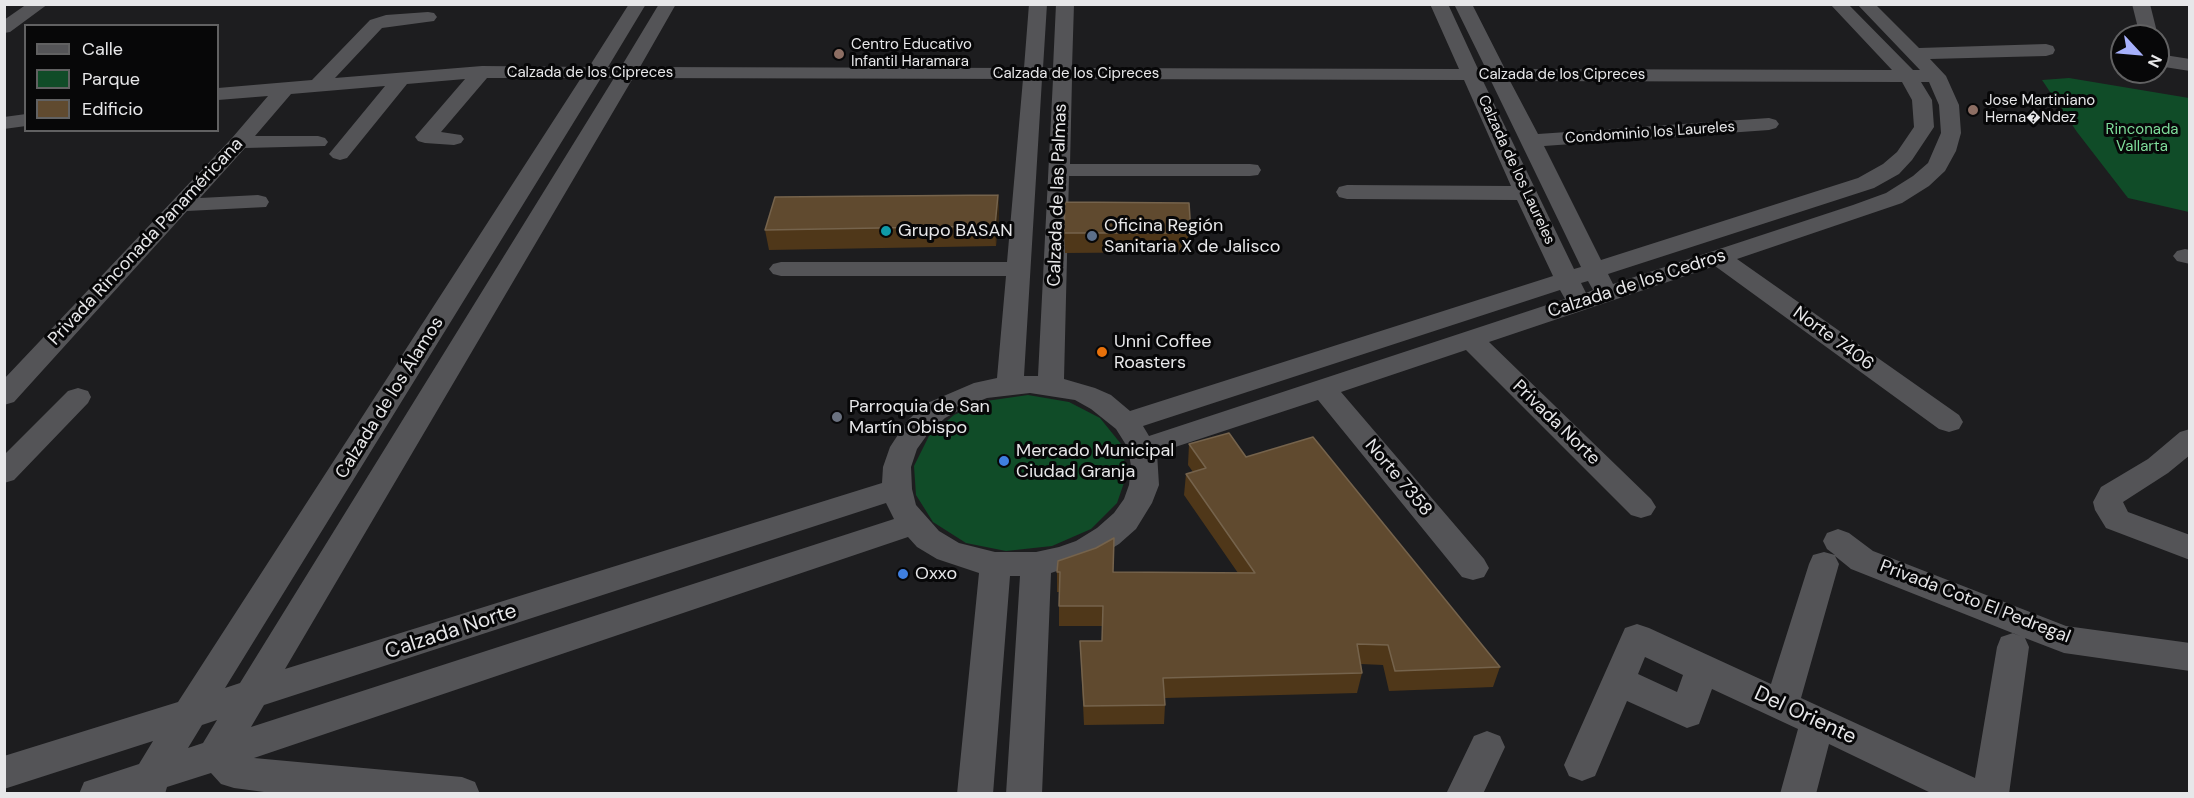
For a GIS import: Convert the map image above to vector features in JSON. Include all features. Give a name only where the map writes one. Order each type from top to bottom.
[{"type":"street","points":[[4,10],[13,4]]},
{"type":"street","points":[[4,28],[40,4]]},
{"type":"street","name":"Calzada de los Álamos","points":[[216,754],[496,289],[615,67],[638,4]]},
{"type":"street","name":"Calzada de los Álamos","points":[[149,785],[190,715],[457,291],[615,67],[668,4]]},
{"type":"street","name":"Calzada de las Palmas","points":[[1010,385],[1038,4]]},
{"type":"street","name":"Calzada de las Palmas","points":[[1051,385],[1065,4]]},
{"type":"street","name":"Calzada de los Laureles","points":[[1439,4],[1578,303]]},
{"type":"street","name":"Calzada de los Laureles","points":[[1463,4],[1606,294]]},
{"type":"street","name":"Calzada de los Cedros","points":[[1126,422],[1866,183],[1891,169],[1905,156],[1924,127],[1916,66],[1838,4]]},
{"type":"street","name":"Calzada de los Cedros","points":[[1142,448],[1894,198],[1921,182],[1937,166],[1945,151],[1950,133],[1949,105],[1865,4]]},
{"type":"street","points":[[2141,4],[2146,24]]},
{"type":"street","points":[[324,78],[376,24],[386,20],[428,17]]},
{"type":"street","name":"Calzada de los Cipreces","points":[[219,82],[403,77],[615,67],[1916,66],[2046,50]]},
{"type":"street","name":"Calzada de los Cipreces","points":[[219,94],[286,87],[324,78],[493,60],[615,67]]},
{"type":"street","points":[[2170,62],[2190,65]]},
{"type":"street","points":[[454,139],[425,137],[482,72]]},
{"type":"street","points":[[340,154],[403,77]]},
{"type":"street","name":"Privada Rinconada Panaméricana","points":[[4,396],[239,142],[286,87]]},
{"type":"street","points":[[4,110],[24,107]]},
{"type":"street","points":[[4,123],[24,120]]},
{"type":"street","name":"Condominio los Laureles","points":[[1531,141],[1769,124]]},
{"type":"street","points":[[239,142],[318,142]]},
{"type":"street","points":[[1511,162],[1541,162]]},
{"type":"street","points":[[1059,170],[1250,170]]},
{"type":"street","points":[[1347,192],[1525,193]]},
{"type":"street","points":[[181,205],[258,202]]},
{"type":"street","points":[[1664,248],[1693,265]]},
{"type":"street","name":"Norte 7406","points":[[1718,257],[1949,422]]},
{"type":"street","points":[[781,269],[1018,268]]},
{"type":"street","points":[[457,291],[496,289]]},
{"type":"street","name":"Privada Norte","points":[[1470,339],[1641,507]]},
{"type":"street","points":[[1010,385],[1051,385],[1101,402],[1126,422],[1142,448],[1145,466],[1144,485],[1137,503],[1125,520],[1108,536],[1087,549],[1036,564],[995,564],[970,559],[928,539],[913,524],[902,507],[897,489],[897,467],[904,447],[917,428],[935,411],[983,389],[1010,385]]},
{"type":"street","name":"Norte 7358","points":[[1323,388],[1473,568]]},
{"type":"street","points":[[4,473],[78,397]]},
{"type":"street","points":[[2190,440],[2158,466],[2111,495],[2108,502],[2110,510],[2123,523],[2190,548]]},
{"type":"street","name":"Calzada Norte","points":[[4,773],[897,489]]},
{"type":"street","points":[[98,794],[149,785],[216,754],[913,524]]},
{"type":"street","name":"Privada Coto El Pedregal","points":[[1782,705],[1831,553],[1862,560],[2064,639],[2190,657]]},
{"type":"street","points":[[975,794],[995,564]]},
{"type":"street","points":[[1024,794],[1036,564]]},
{"type":"street","name":"Del Oriente","points":[[1619,681],[1637,638],[1972,794]]},
{"type":"street","points":[[1991,794],[2013,647]]},
{"type":"street","points":[[1582,765],[1619,681],[1686,713],[1702,668]]},
{"type":"street","points":[[1798,794],[1817,722]]},
{"type":"street","points":[[1464,794],[1487,747]]},
{"type":"street","points":[[216,754],[234,772],[462,794]]},
{"type":"green space","name":"Rinconada Vallarta","points":[[2069,78],[2189,98],[2189,212],[2128,198],[2077,132],[2042,80]]},
{"type":"green space","points":[[1028,395],[1069,402],[1100,418],[1121,444],[1127,474],[1117,503],[1091,529],[1052,546],[1006,551],[966,543],[933,522],[916,495],[914,466],[929,436],[954,415],[986,401]]},
{"type":"building","points":[[998,195],[995,226],[765,230],[775,197]]},
{"type":"building","points":[[1065,202],[1189,203],[1191,233],[1064,233]]},
{"type":"building","points":[[1229,433],[1246,457],[1313,437],[1500,667],[1395,671],[1388,645],[1357,644],[1362,673],[1163,678],[1165,705],[1084,706],[1080,641],[1102,641],[1103,606],[1059,606],[1058,561],[1096,548],[1114,538],[1113,572],[1255,573],[1186,474],[1206,468],[1189,444]]},
{"type":"place","name":"Centro Educativo Infantil Haramara","points":[[839,54]]},
{"type":"place","name":"Jose Martiniano Herna�Ndez","points":[[1973,110]]},
{"type":"place","name":"Grupo BASAN","points":[[886,231]]},
{"type":"place","name":"Oficina Región Sanitaria X de Jalisco","points":[[1092,236]]},
{"type":"place","name":"Unni Coffee Roasters","points":[[1102,352]]},
{"type":"place","name":"Parroquia de San Martín Obispo","points":[[837,417]]},
{"type":"place","name":"Mercado Municipal Ciudad Granja","points":[[1004,461]]},
{"type":"place","name":"Oxxo","points":[[903,574]]}]
